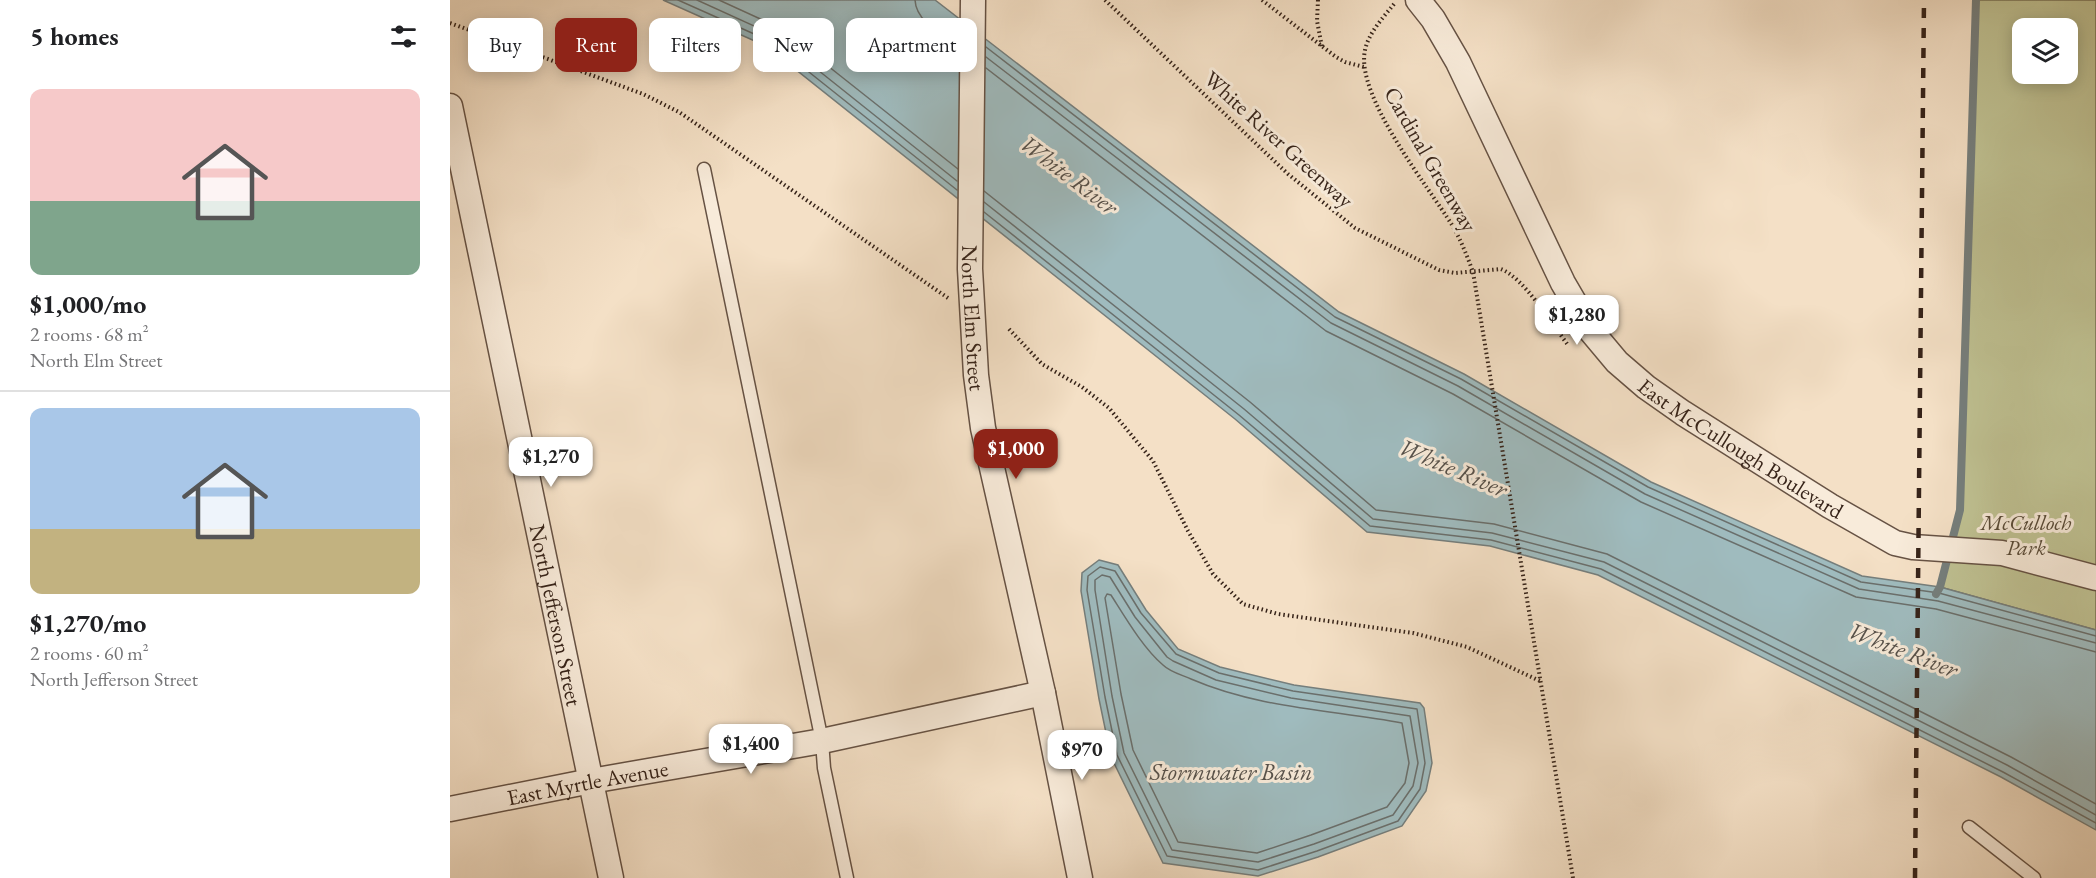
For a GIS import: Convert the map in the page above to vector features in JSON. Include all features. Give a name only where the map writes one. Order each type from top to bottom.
[{"type":"street","name":"North Elm Street","points":[[973,0],[970,270],[976,375],[983,428],[1043,693],[1080,878]]},
{"type":"street","name":"East McCullough Boulevard","points":[[1418,0],[1433,19],[1458,62],[1563,283],[1591,331],[1617,362],[1646,387],[1830,506],[1895,543],[1913,548],[2002,553],[2096,578]]},
{"type":"street","name":"North Jefferson Street","points":[[450,106],[457,176],[611,878]]},
{"type":"street","name":"East Myrtle Avenue","points":[[450,809],[591,781],[822,741],[1043,693]]},
{"type":"lane","points":[[704,169],[822,741],[824,768],[847,878]]},
{"type":"lane","points":[[1969,827],[2034,878]]},
{"type":"path","name":"White River Greenway","points":[[1106,0],[1288,174],[1355,228],[1439,270],[1455,273],[1501,269],[1515,277],[1570,347]]},
{"type":"path","points":[[1262,0],[1345,62],[1364,67]]},
{"type":"path","points":[[1318,0],[1317,21],[1323,47]]},
{"type":"path","name":"Cardinal Greenway","points":[[1397,0],[1370,36],[1365,51],[1364,67],[1367,81],[1385,124],[1454,228],[1473,272],[1573,878]]},
{"type":"path","points":[[450,23],[643,94],[679,112],[951,300]]},
{"type":"path","points":[[1009,329],[1042,364],[1082,387],[1109,408],[1153,461],[1188,531],[1213,574],[1243,604],[1278,614],[1413,633],[1467,647],[1540,681]]},
{"type":"green space","name":"McCulloch Park","points":[[1975,0],[2096,0],[2096,630],[1940,587],[1960,510]]},
{"type":"water","name":"White River","points":[[663,0],[935,0],[958,18],[846,18],[846,72],[977,72],[977,32],[1339,312],[1464,374],[1651,482],[1862,576],[1940,587],[2096,630],[2096,830],[2001,777],[1598,575],[1490,546],[1367,532],[1235,419],[799,72],[834,72],[834,18],[753,18],[753,40],[741,35],[741,18],[703,18]]},
{"type":"water","name":"Stormwater Basin","points":[[1099,560],[1118,565],[1146,610],[1178,649],[1220,667],[1294,685],[1420,703],[1424,708],[1432,763],[1426,791],[1402,826],[1258,876],[1163,863],[1111,757],[1081,591],[1082,573]]},
{"type":"waterway","points":[[1936,594],[1940,587],[1960,510],[1976,0]]},
{"type":"railway","points":[[1915,878],[1924,0]]}]
